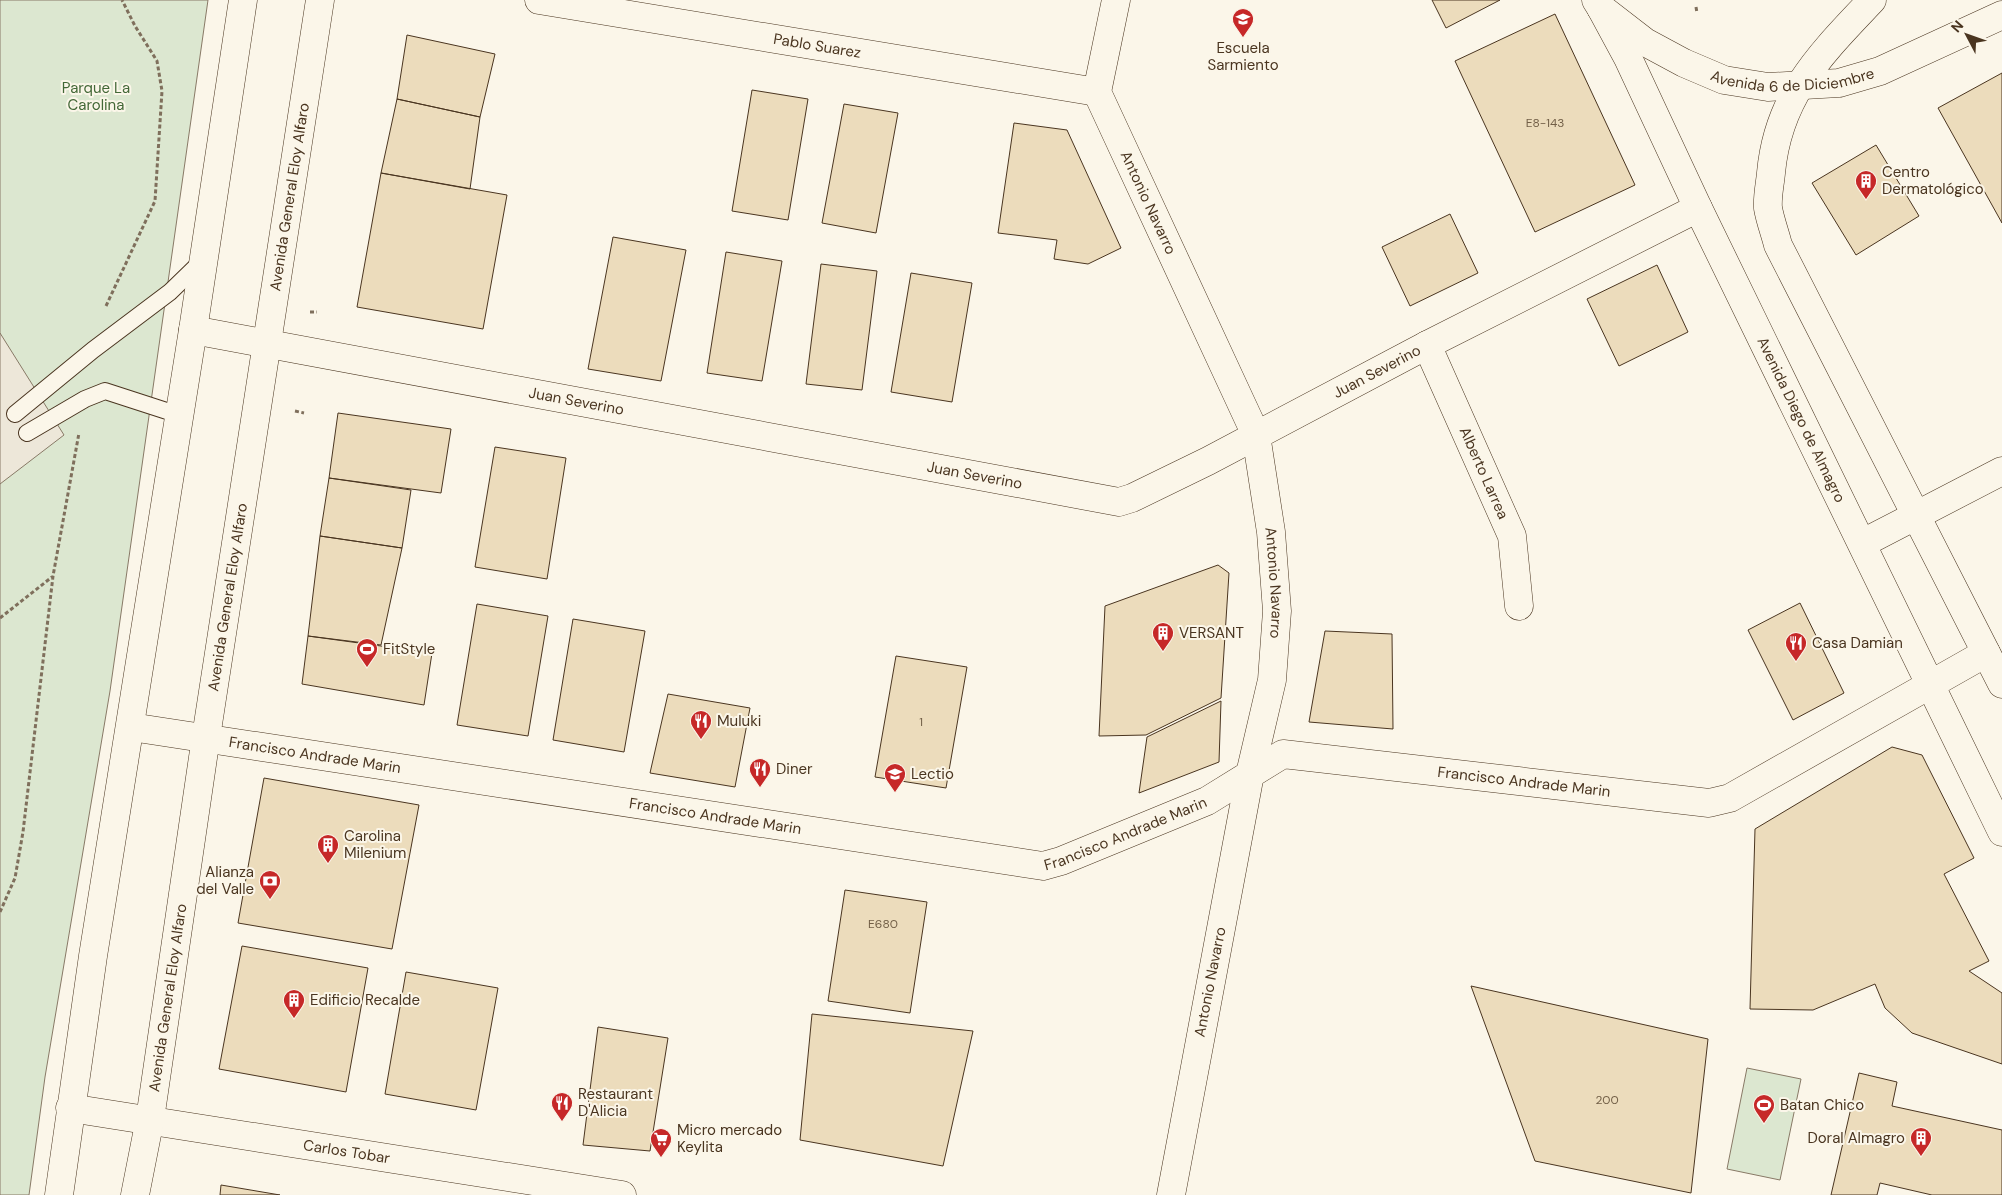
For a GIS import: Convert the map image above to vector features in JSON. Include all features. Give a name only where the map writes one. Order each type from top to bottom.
[{"type":"street","points":[[58,1195],[243,0]]},
{"type":"street","name":"Avenida General Eloy Alfaro","points":[[135,1195],[150,1119],[206,737],[320,0]]},
{"type":"street","name":"Pablo Suarez","points":[[540,0],[1097,92]]},
{"type":"street","points":[[1097,92],[1116,0]]},
{"type":"street","points":[[1872,0],[1836,38],[1798,85],[1782,118],[1772,162],[1768,207],[1778,245],[2002,684]]},
{"type":"street","name":"Avenida 6 de Diciembre","points":[[1598,4],[1645,42],[1684,63],[1724,80],[1768,87],[1840,83],[1880,71],[2002,15]]},
{"type":"street","name":"Avenida Diego de Almagro","points":[[1598,4],[1628,58],[1698,208],[1863,542],[1929,684],[2002,832]]},
{"type":"street","name":"Antonio Navarro","points":[[1097,92],[1256,435],[1271,532],[1277,611],[1272,680],[1250,774],[1171,1195]]},
{"type":"street","name":"Juan Severino","points":[[193,330],[1119,502],[1132,498],[1200,465],[1428,345],[1698,208]]},
{"type":"street","name":"Alberto Larrea","points":[[1428,345],[1512,536],[1519,606]]},
{"type":"street","points":[[1863,542],[2002,471]]},
{"type":"street","name":"Francisco Andrade Marin","points":[[131,726],[1043,866],[1061,861],[1207,802],[1283,754],[1709,803],[1730,798],[1986,653]]},
{"type":"street","name":"Carlos Tobar","points":[[70,1108],[150,1119],[605,1194]]},
{"type":"lane","points":[[15,414],[93,350],[170,292],[203,260]]},
{"type":"lane","points":[[27,433],[85,399],[105,391],[179,415]]},
{"type":"path","points":[[122,0],[134,26],[157,61],[162,91]]},
{"type":"path","points":[[1696,7],[1697,13]]},
{"type":"path","points":[[310,312],[317,312]]},
{"type":"path","points":[[295,411],[304,413]]},
{"type":"path","points":[[0,618],[53,576]]},
{"type":"path","points":[[0,912],[15,878],[22,841],[40,672]]},
{"type":"green space","name":"Parque La Carolina","points":[[0,0],[208,0],[110,691],[45,1077],[29,1195],[0,1195]]},
{"type":"green space","name":"Batan Chico","points":[[1747,1068],[1801,1079],[1780,1180],[1727,1169]]},
{"type":"shaded area","points":[[0,333],[64,435],[0,484]]},
{"type":"building","points":[[1432,0],[1500,0],[1446,28]]},
{"type":"building","points":[[1555,14],[1635,185],[1535,232],[1455,61]]},
{"type":"building","points":[[407,35],[495,54],[480,117],[397,99]]},
{"type":"building","points":[[2002,73],[2002,223],[1938,108]]},
{"type":"building","points":[[752,90],[808,99],[788,220],[732,211]]},
{"type":"building","points":[[397,99],[480,117],[470,189],[381,173]]},
{"type":"building","points":[[844,104],[898,113],[876,233],[822,223]]},
{"type":"building","points":[[1014,123],[1067,130],[1121,248],[1088,264],[1054,259],[1057,240],[998,233]]},
{"type":"building","name":"Centro Dermatológico","points":[[1876,145],[1919,216],[1856,255],[1812,183]]},
{"type":"building","points":[[381,173],[507,195],[483,329],[357,307]]},
{"type":"building","points":[[1450,214],[1478,273],[1410,306],[1382,247]]},
{"type":"building","points":[[613,237],[686,250],[661,381],[588,369]]},
{"type":"building","points":[[726,252],[782,261],[762,381],[707,373]]},
{"type":"building","points":[[821,264],[877,271],[862,390],[806,384]]},
{"type":"building","points":[[1657,265],[1688,332],[1619,366],[1587,299]]},
{"type":"building","points":[[911,273],[972,283],[952,402],[891,392]]},
{"type":"building","points":[[338,413],[451,429],[441,493],[329,478]]},
{"type":"building","points":[[495,447],[566,458],[547,579],[475,567]]},
{"type":"building","points":[[329,478],[411,490],[402,548],[320,536]]},
{"type":"building","points":[[320,536],[402,548],[381,645],[308,636]]},
{"type":"building","name":"VERSANT","points":[[1218,565],[1229,573],[1221,698],[1146,735],[1099,736],[1105,606]]},
{"type":"building","name":"Casa Damian","points":[[1800,603],[1844,693],[1793,720],[1748,630]]},
{"type":"building","points":[[477,604],[548,616],[528,736],[457,725]]},
{"type":"building","points":[[573,619],[645,631],[624,752],[553,740]]},
{"type":"building","points":[[1325,631],[1392,634],[1393,729],[1309,722]]},
{"type":"building","name":"FitStyle","points":[[308,636],[432,653],[424,705],[302,684]]},
{"type":"building","points":[[896,656],[967,667],[946,788],[875,777]]},
{"type":"building","name":"Muluki","points":[[668,694],[750,708],[735,787],[650,773]]},
{"type":"building","points":[[1221,701],[1219,762],[1139,793],[1147,737]]},
{"type":"building","points":[[1892,747],[1922,755],[1974,858],[1944,874],[1989,961],[1969,971],[2002,993],[2002,1064],[1912,1033],[1885,1008],[1875,984],[1813,1010],[1750,1009],[1755,829]]},
{"type":"building","name":"Carolina Milenium","points":[[264,778],[419,805],[392,949],[238,923]]},
{"type":"building","points":[[845,890],[927,902],[910,1013],[828,1001]]},
{"type":"building","name":"Edificio Recalde","points":[[242,946],[368,968],[346,1092],[219,1069]]},
{"type":"building","points":[[406,972],[498,988],[476,1110],[385,1094]]},
{"type":"building","points":[[1471,986],[1708,1039],[1691,1193],[1535,1161]]},
{"type":"building","points":[[812,1014],[973,1031],[943,1166],[800,1140]]},
{"type":"building","points":[[598,1027],[668,1038],[650,1151],[583,1145]]},
{"type":"building","name":"Doral Almagro","points":[[1859,1073],[1897,1082],[1892,1106],[2002,1130],[2002,1195],[1932,1195],[1880,1183],[1877,1195],[1831,1195]]},
{"type":"building","points":[[221,1185],[280,1195],[220,1195]]},
{"type":"place","name":"Escuela Sarmiento","points":[[1243,38]]},
{"type":"place","name":"Centro Dermatológico","points":[[1866,200]]},
{"type":"place","name":"VERSANT","points":[[1163,652]]},
{"type":"place","name":"Casa Damian","points":[[1796,662]]},
{"type":"place","name":"FitStyle","points":[[367,668]]},
{"type":"place","name":"Muluki","points":[[701,740]]},
{"type":"place","name":"Diner","points":[[760,788]]},
{"type":"place","name":"Lectio","points":[[895,793]]},
{"type":"place","name":"Carolina Milenium","points":[[328,864]]},
{"type":"place","name":"Alianza del Valle","points":[[270,900]]},
{"type":"place","name":"Edificio Recalde","points":[[294,1019]]},
{"type":"place","name":"Restaurant D'Alicia","points":[[562,1122]]},
{"type":"place","name":"Batan Chico","points":[[1764,1124]]},
{"type":"place","name":"Doral Almagro","points":[[1921,1157]]},
{"type":"place","name":"Micro mercado Keylita","points":[[661,1158]]}]
